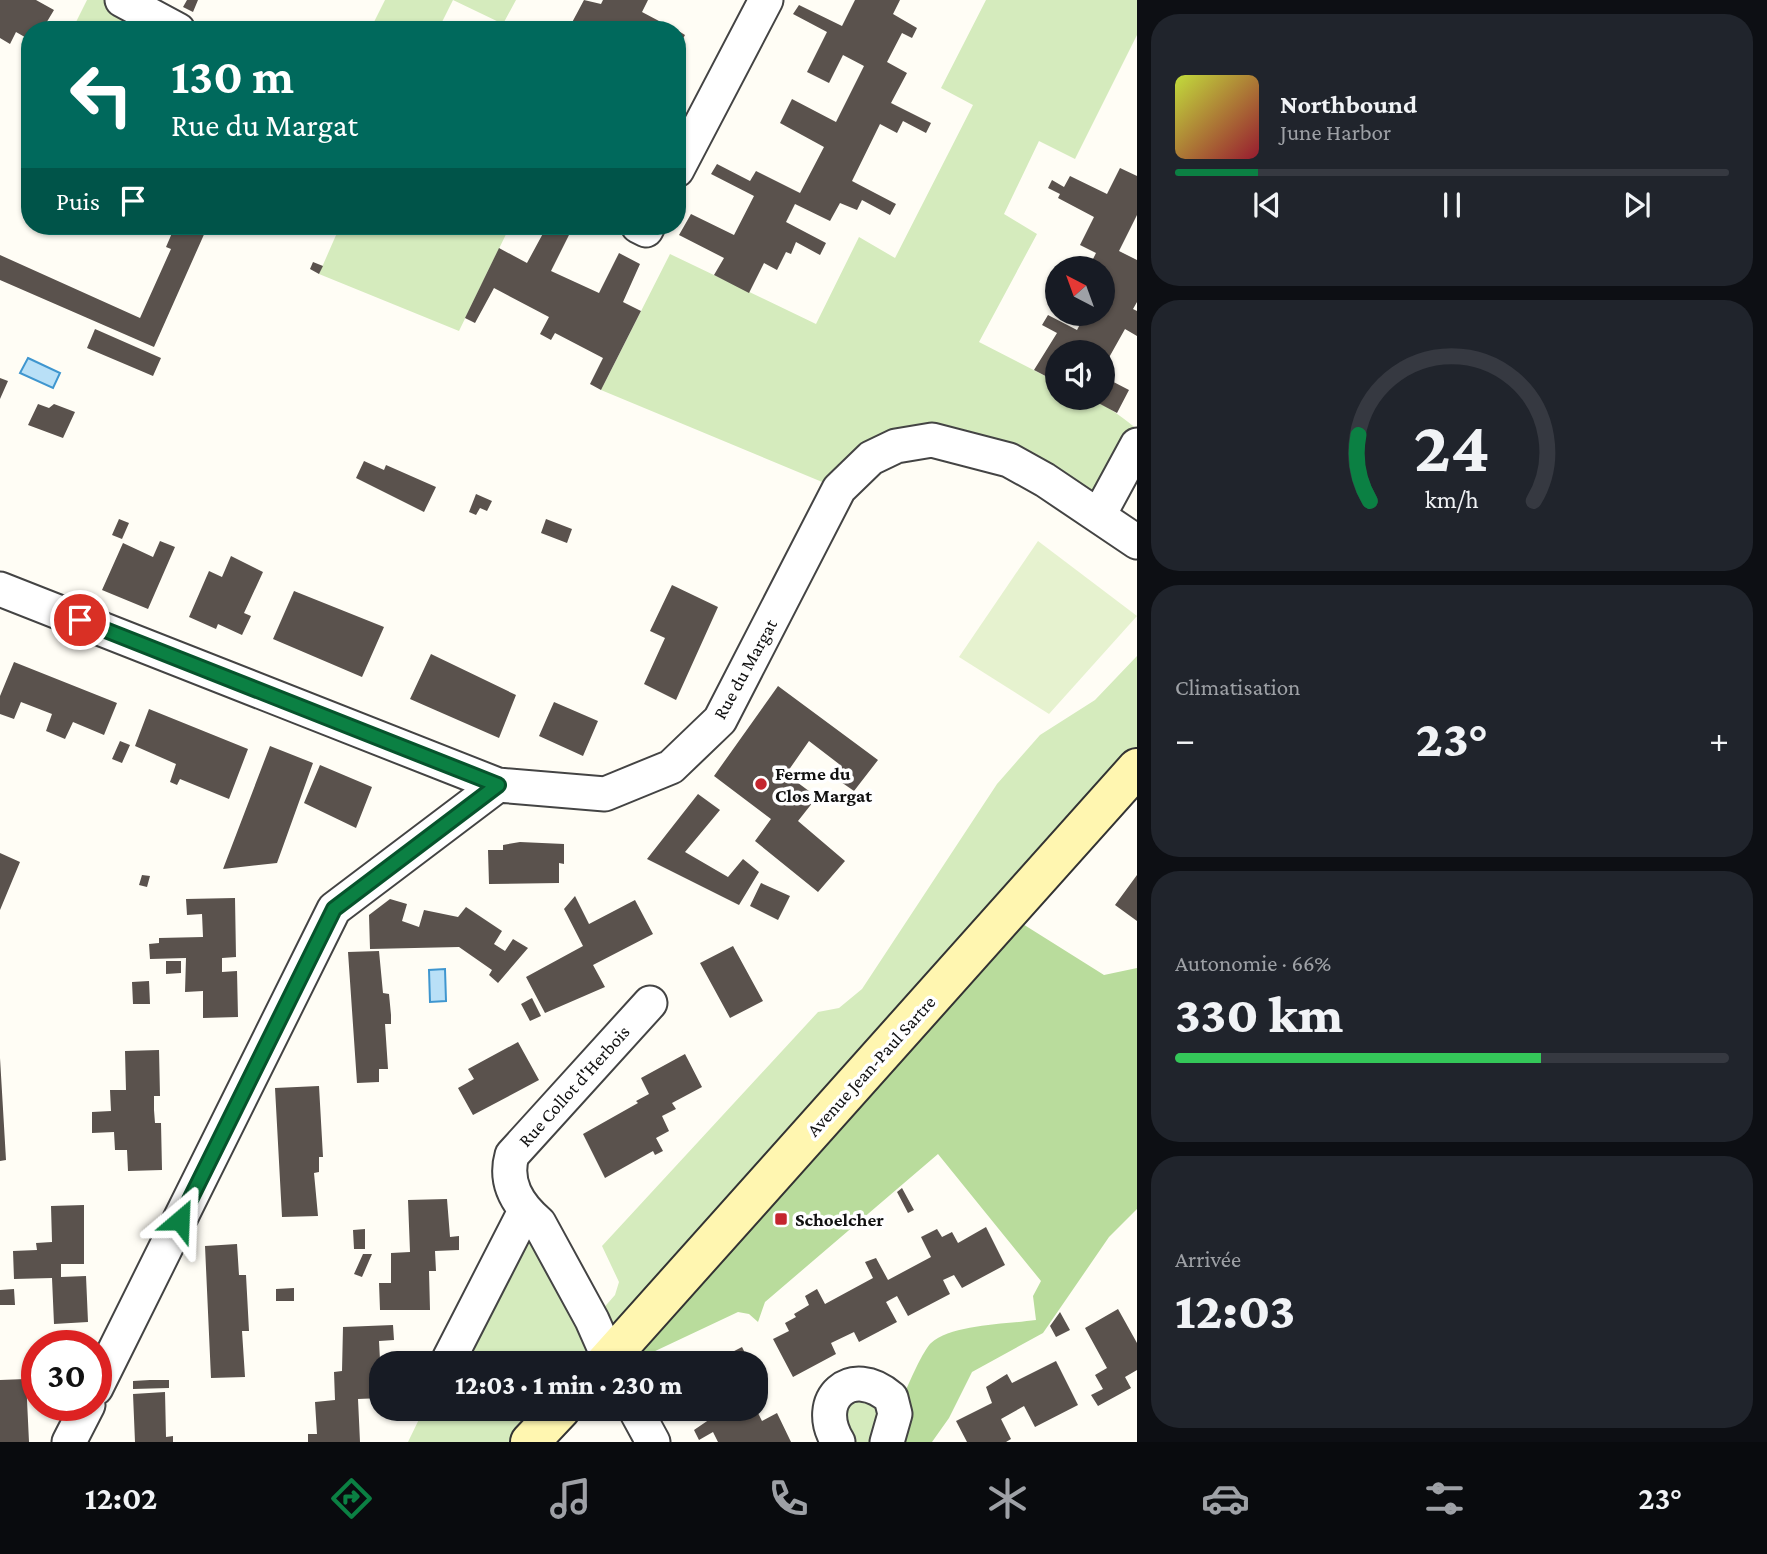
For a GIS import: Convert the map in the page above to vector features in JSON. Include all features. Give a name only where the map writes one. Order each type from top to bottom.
[{"type":"main road","name":"Avenue Jean-Paul Sartre","points":[[618,1351],[1137,768]]},
{"type":"main road","points":[[530,1442],[550,1421]]},
{"type":"street","points":[[122,0],[161,21]]},
{"type":"street","points":[[686,151],[766,0]]},
{"type":"street","name":"Rue du Margat","points":[[0,589],[498,785],[605,794],[671,767],[720,720],[839,489],[871,458],[896,446],[932,440],[1009,460],[1100,515],[1137,542]]},
{"type":"street","points":[[1100,515],[1137,444]]},
{"type":"street","points":[[112,1356],[334,909],[498,785]]},
{"type":"street","name":"Rue Collot d'Herbois","points":[[604,1351],[592,1320],[539,1223],[525,1211],[512,1189],[508,1169],[512,1155],[649,1003]]},
{"type":"street","points":[[453,1351],[525,1211]]},
{"type":"street","points":[[838,1442],[831,1430],[830,1409],[836,1393],[852,1383],[860,1383],[879,1388],[891,1398],[895,1413],[887,1442]]},
{"type":"street","points":[[69,1442],[80,1421]]},
{"type":"street","points":[[642,1421],[653,1442]]},
{"type":"green space","points":[[87,0],[122,0],[161,21],[76,21]]},
{"type":"green space","points":[[385,0],[453,0],[442,21],[374,21]]},
{"type":"green space","points":[[453,0],[516,0],[505,21],[497,21]]},
{"type":"green space","points":[[986,0],[1137,0],[1137,35],[1075,159],[1039,141],[1004,214],[1037,234],[979,342],[1045,376],[1045,410],[1110,410],[1137,429],[1099,515],[932,440],[839,489],[601,390],[670,254],[816,324],[859,237],[895,258],[973,105],[941,88]]},
{"type":"green space","points":[[336,235],[506,235],[459,331],[319,274]]},
{"type":"green space","points":[[1038,541],[1137,616],[1049,714],[959,657]]},
{"type":"green space","points":[[1137,656],[1137,768],[616,1351],[453,1351],[525,1211],[593,1320],[615,1295],[619,1282],[602,1246],[818,1012],[839,1008],[862,989],[997,784],[1040,735],[1095,700]]},
{"type":"green space","points":[[1007,914],[1104,975],[1137,968],[1137,1209],[1109,1237],[1043,1333],[972,1372],[949,1418],[932,1442],[887,1442],[913,1375],[926,1350],[940,1337],[966,1328],[1036,1320],[1033,1296],[1041,1281],[938,1154],[765,1302],[758,1322],[749,1314],[738,1312],[655,1351],[623,1351]]},
{"type":"green space","points":[[879,1388],[887,1442],[838,1442],[836,1393]]},
{"type":"green space","points":[[418,1421],[551,1421],[532,1442],[408,1442]]},
{"type":"water","points":[[28,358],[60,373],[53,388],[20,373]]},
{"type":"water","points":[[445,969],[446,1001],[430,1002],[429,970]]},
{"type":"building","points":[[0,0],[36,0],[54,10],[47,21],[21,21],[21,35],[16,32],[10,44],[0,38]]},
{"type":"building","points":[[187,0],[198,0],[193,12],[183,7]]},
{"type":"building","points":[[584,0],[601,4],[603,0],[648,0],[642,12],[659,21],[573,21]]},
{"type":"building","points":[[855,0],[900,0],[893,14],[917,28],[912,38],[902,33],[887,62],[907,73],[891,103],[931,123],[926,133],[903,121],[897,133],[880,124],[852,181],[896,204],[890,215],[862,200],[857,210],[840,203],[830,221],[795,204],[786,222],[826,243],[820,255],[796,242],[791,254],[786,252],[777,270],[764,263],[749,293],[714,275],[724,258],[679,235],[686,235],[686,223],[691,214],[734,235],[754,196],[711,174],[717,164],[750,181],[756,171],[800,193],[824,147],[780,123],[792,99],[836,122],[864,66],[843,55],[829,83],[807,72],[827,32],[793,14],[799,5],[842,26]]},
{"type":"building","points":[[1120,168],[1137,176],[1137,215],[1119,251],[1137,260],[1137,302],[1133,309],[1137,311],[1137,336],[1125,329],[1115,347],[1115,340],[1053,340],[1057,333],[1042,325],[1045,320],[1045,326],[1069,326],[1077,330],[1079,326],[1115,326],[1115,256],[1094,256],[1096,253],[1080,245],[1094,217],[1058,198],[1060,194],[1048,188],[1052,180],[1064,187],[1070,176],[1107,194]]},
{"type":"building","points":[[171,235],[204,235],[154,347],[0,280],[0,255],[140,318],[171,249],[166,247]]},
{"type":"building","points":[[542,235],[569,235],[551,271],[599,293],[619,253],[640,264],[623,302],[641,311],[601,390],[590,384],[603,358],[555,333],[551,340],[540,334],[549,317],[494,288],[475,323],[465,318],[499,248],[527,263]]},
{"type":"building","points":[[313,262],[323,266],[319,274],[310,269]]},
{"type":"building","points":[[95,329],[161,358],[153,376],[87,348]]},
{"type":"building","points":[[1045,352],[1045,376],[1034,370]]},
{"type":"building","points":[[0,378],[8,381],[0,399]]},
{"type":"building","points":[[1115,383],[1129,390],[1117,413],[1111,410],[1115,410]]},
{"type":"building","points":[[38,404],[49,408],[54,404],[75,412],[63,438],[28,425]]},
{"type":"building","points":[[364,461],[384,470],[386,465],[436,487],[424,512],[356,478]]},
{"type":"building","points":[[476,494],[492,501],[487,511],[480,508],[476,515],[469,512]]},
{"type":"building","points":[[119,519],[129,523],[122,539],[112,535]]},
{"type":"building","points":[[546,519],[572,529],[567,543],[541,533]]},
{"type":"building","points":[[160,541],[175,547],[148,609],[102,590],[123,543],[153,557]]},
{"type":"building","points":[[231,556],[263,572],[244,613],[251,616],[242,635],[218,624],[216,629],[189,617],[209,571],[222,577]]},
{"type":"building","points":[[672,585],[718,607],[676,700],[644,684],[665,638],[650,631]]},
{"type":"building","points":[[294,591],[384,627],[362,677],[273,639]]},
{"type":"building","points":[[431,654],[516,695],[499,738],[410,699]]},
{"type":"building","points":[[14,662],[117,703],[104,735],[73,722],[65,739],[46,731],[52,714],[21,702],[14,719],[0,714],[0,696]]},
{"type":"building","name":"Ferme du Clos Margat","points":[[778,686],[878,760],[854,791],[831,775],[839,764],[809,741],[786,774],[817,797],[798,821],[845,861],[818,892],[755,841],[771,819],[714,776]]},
{"type":"building","points":[[554,702],[598,721],[583,756],[539,736]]},
{"type":"building","points":[[149,709],[248,749],[229,799],[180,779],[177,785],[170,782],[176,764],[135,746]]},
{"type":"building","points":[[120,741],[130,745],[122,763],[112,759]]},
{"type":"building","points":[[270,746],[313,763],[277,863],[223,869]]},
{"type":"building","points":[[320,765],[372,787],[356,828],[304,803]]},
{"type":"building","points":[[698,794],[720,810],[685,852],[728,877],[743,859],[759,872],[739,905],[647,859]]},
{"type":"building","points":[[520,842],[564,844],[564,864],[559,863],[559,883],[489,884],[488,850],[503,850],[503,845]]},
{"type":"building","points":[[0,853],[20,862],[0,910]]},
{"type":"building","points":[[142,875],[150,876],[147,887],[139,885]]},
{"type":"building","points":[[1137,875],[1137,921],[1115,905]]},
{"type":"building","points":[[761,883],[790,896],[778,920],[750,906]]},
{"type":"building","points":[[575,896],[589,924],[635,900],[653,934],[593,965],[605,987],[545,1013],[526,977],[583,946],[564,909]]},
{"type":"building","points":[[235,898],[236,957],[222,958],[222,972],[237,971],[238,1017],[203,1018],[203,991],[185,992],[186,958],[150,959],[149,944],[159,943],[159,938],[203,937],[202,914],[187,915],[186,899]]},
{"type":"building","points":[[390,899],[407,904],[402,921],[419,927],[424,910],[458,917],[466,907],[502,931],[494,944],[505,951],[513,939],[528,948],[498,983],[489,975],[492,970],[459,947],[370,949],[369,915]]},
{"type":"building","points":[[733,946],[763,1001],[730,1018],[700,963]]},
{"type":"building","points":[[379,951],[383,993],[389,994],[391,1015],[391,1024],[385,1024],[388,1069],[379,1069],[379,1082],[357,1083],[348,952]]},
{"type":"building","points":[[166,961],[181,961],[181,973],[166,974]]},
{"type":"building","points":[[149,981],[150,1004],[133,1004],[132,982]]},
{"type":"building","points":[[532,998],[541,1016],[530,1021],[521,1004]]},
{"type":"building","points":[[518,1042],[539,1080],[473,1115],[458,1088],[474,1079],[468,1069]]},
{"type":"building","points":[[159,1050],[160,1096],[154,1096],[154,1110],[155,1123],[161,1123],[162,1170],[128,1171],[127,1150],[115,1150],[114,1132],[92,1133],[92,1112],[111,1111],[110,1090],[126,1090],[125,1051]]},
{"type":"building","points":[[685,1054],[702,1087],[672,1103],[676,1109],[662,1116],[669,1131],[656,1138],[663,1151],[655,1155],[653,1151],[605,1178],[583,1134],[638,1103],[636,1101],[649,1094],[641,1078]]},
{"type":"building","points":[[0,1058],[6,1160],[0,1161]]},
{"type":"building","points":[[319,1086],[323,1157],[319,1157],[319,1172],[314,1173],[318,1216],[282,1217],[275,1088]]},
{"type":"building","points":[[902,1188],[914,1210],[908,1213],[897,1192]]},
{"type":"building","points":[[447,1199],[450,1237],[459,1236],[459,1250],[435,1251],[436,1271],[429,1271],[430,1310],[380,1310],[379,1283],[391,1283],[391,1253],[410,1252],[408,1200]]},
{"type":"building","points":[[84,1205],[84,1264],[61,1264],[61,1277],[86,1276],[88,1322],[54,1324],[52,1278],[14,1279],[13,1251],[37,1250],[36,1243],[52,1242],[51,1206]]},
{"type":"building","points":[[986,1227],[1005,1265],[962,1288],[954,1275],[943,1280],[950,1294],[908,1316],[897,1296],[886,1302],[897,1322],[859,1342],[854,1332],[831,1343],[836,1354],[793,1377],[773,1339],[789,1331],[785,1323],[809,1305],[805,1296],[817,1289],[825,1304],[873,1278],[865,1262],[876,1258],[888,1280],[931,1257],[921,1237],[937,1229],[942,1237],[952,1232],[958,1243]]},
{"type":"building","points":[[365,1229],[365,1249],[354,1249],[353,1230]]},
{"type":"building","points":[[237,1244],[239,1275],[246,1275],[249,1331],[242,1331],[245,1377],[211,1378],[205,1246]]},
{"type":"building","points":[[363,1254],[372,1254],[362,1277],[354,1274]]},
{"type":"building","points":[[294,1288],[294,1301],[276,1301],[276,1289]]},
{"type":"building","points":[[14,1289],[15,1305],[0,1305],[0,1290]]},
{"type":"building","points":[[1118,1309],[1137,1343],[1137,1370],[1125,1377],[1131,1388],[1098,1406],[1091,1395],[1103,1389],[1095,1375],[1107,1368],[1085,1328]]},
{"type":"building","points":[[1060,1312],[1070,1330],[1056,1337],[1050,1326]]},
{"type":"building","points":[[393,1325],[394,1340],[379,1341],[380,1351],[369,1351],[369,1399],[358,1399],[360,1442],[308,1442],[308,1434],[317,1434],[315,1402],[335,1400],[334,1372],[342,1371],[343,1327]]},
{"type":"building","points":[[1056,1361],[1078,1405],[1035,1427],[1024,1406],[1001,1419],[1011,1439],[1006,1442],[967,1442],[956,1421],[992,1403],[986,1387],[1007,1374],[1012,1383]]},
{"type":"building","points":[[21,1379],[21,1421],[28,1421],[29,1442],[0,1442],[0,1380]]},
{"type":"building","points":[[169,1380],[169,1388],[133,1389],[133,1381]]},
{"type":"building","points":[[165,1392],[166,1437],[173,1436],[173,1442],[135,1442],[133,1394]]},
{"type":"building","points":[[777,1413],[791,1442],[718,1442],[713,1432],[699,1440],[694,1430],[707,1421],[768,1421],[768,1418]]},
{"type":"place","name":"Ferme du Clos Margat","points":[[761,784]]},
{"type":"place","name":"Schoelcher","points":[[781,1219]]},
{"type":"route","points":[[80,620],[498,785],[334,909],[180,1220]]}]
